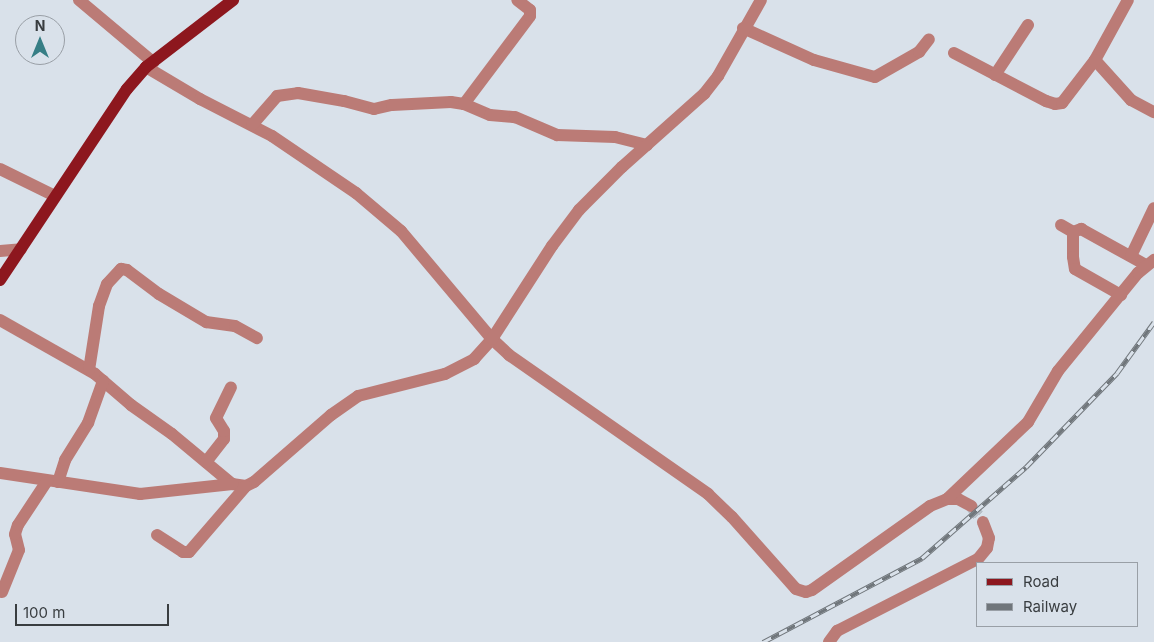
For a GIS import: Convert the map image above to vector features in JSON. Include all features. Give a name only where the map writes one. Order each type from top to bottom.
[{"type":"main road","points":[[0,280],[127,89],[150,64],[233,0]]},
{"type":"street","points":[[79,0],[150,64],[200,99],[276,138],[350,188],[395,225],[492,339],[509,355],[708,494],[801,591],[812,590],[912,517],[930,506],[947,499],[1028,422],[1058,371],[1120,295],[1150,262],[1131,256],[1081,229],[1076,229],[1073,232]]},
{"type":"street","points":[[464,104],[530,16],[530,10],[517,0]]},
{"type":"street","points":[[157,536],[183,552],[189,552],[246,486],[254,482],[330,415],[358,396],[445,374],[460,368],[474,359],[492,339],[568,224],[607,181],[704,94],[718,76],[743,28],[761,0]]},
{"type":"street","points":[[954,53],[1055,104],[1062,103],[1067,99],[1095,60],[1128,0]]},
{"type":"street","points":[[995,75],[1028,26]]},
{"type":"street","points":[[743,28],[814,60],[875,78],[919,52],[929,39]]},
{"type":"street","points":[[1095,60],[1131,100],[1154,112]]},
{"type":"street","points":[[252,125],[272,100],[290,93],[344,101],[374,109],[392,105],[434,102],[464,104],[490,115],[515,117],[557,134],[615,137],[647,145]]},
{"type":"street","points":[[0,169],[55,196]]},
{"type":"street","points":[[1131,256],[1154,208]]},
{"type":"street","points":[[1061,225],[1073,232]]},
{"type":"street","points":[[1073,232],[1075,269],[1120,295]]},
{"type":"street","points":[[0,251],[21,248]]},
{"type":"street","points":[[89,370],[99,306],[107,284],[121,269],[127,270],[159,294],[206,322],[235,326],[256,338]]},
{"type":"street","points":[[0,320],[89,370],[131,405],[172,434],[232,484]]},
{"type":"street","points":[[2,592],[19,550],[16,534],[18,525],[52,482],[88,423],[103,381]]},
{"type":"street","points":[[206,462],[224,439],[224,432],[218,425],[216,418],[231,387]]},
{"type":"street","points":[[0,473],[140,494],[232,484],[246,486]]},
{"type":"street","points":[[947,499],[958,499],[971,506]]},
{"type":"street","points":[[829,642],[837,631],[978,559],[987,548],[989,538],[983,522]]},
{"type":"tunnel","points":[[971,506],[983,522]]},
{"type":"railway","points":[[763,642],[922,558],[1026,467],[1117,373],[1154,322]]}]
